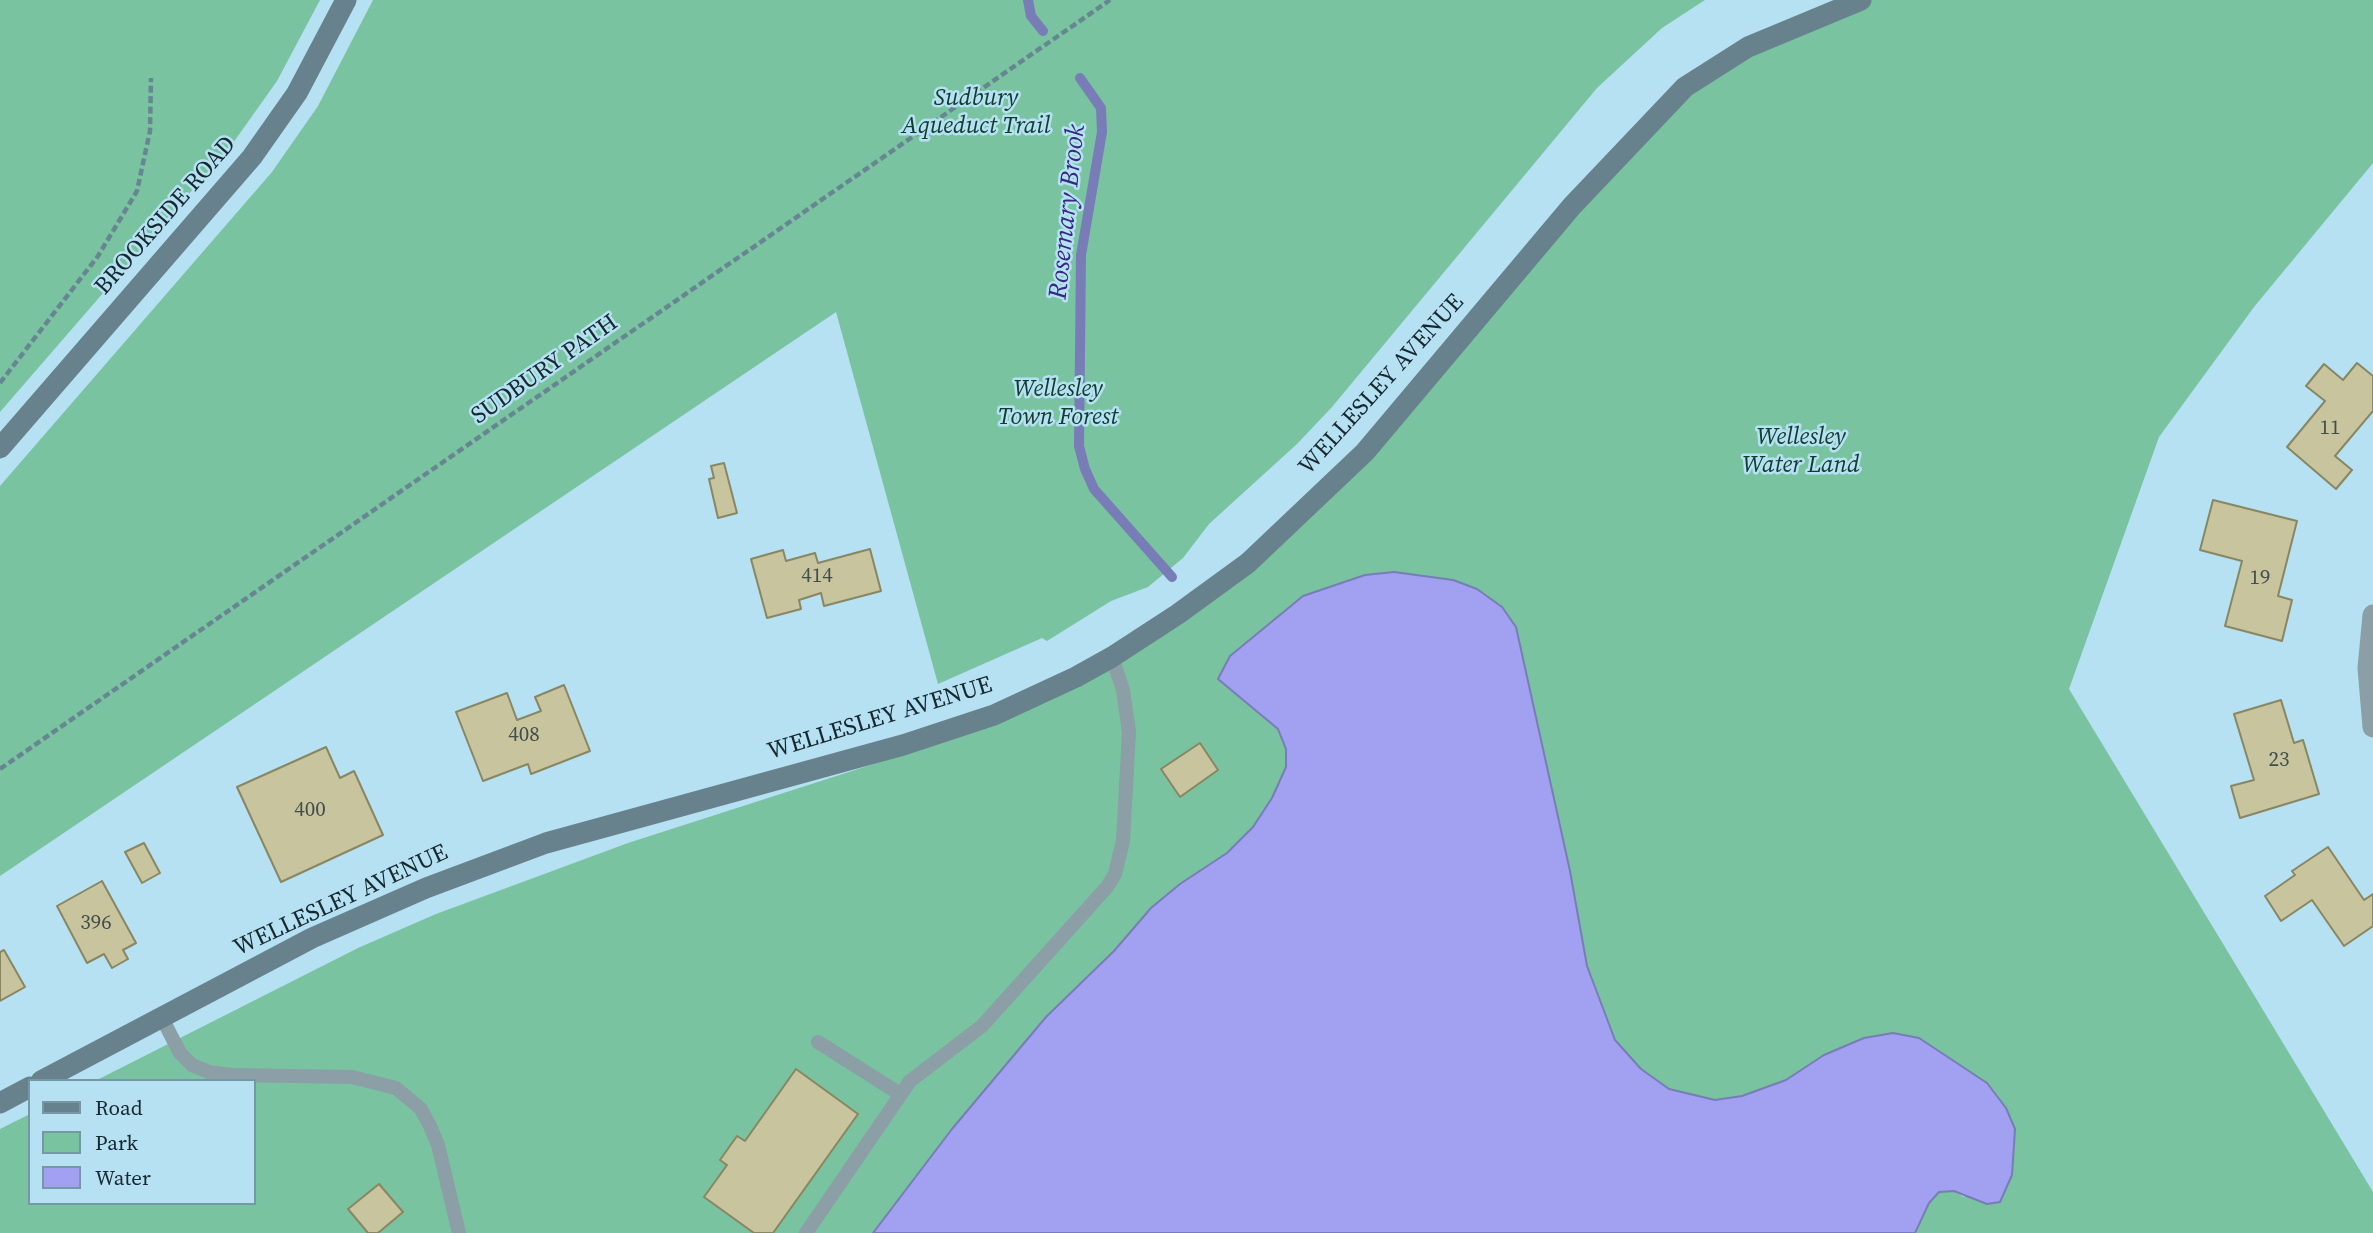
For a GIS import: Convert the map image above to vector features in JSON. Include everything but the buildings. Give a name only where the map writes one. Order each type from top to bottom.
[{"type":"main road","name":"BROOKSIDE ROAD","points":[[0,448],[252,157],[297,93],[346,0]]},
{"type":"main road","name":"WELLESLEY AVENUE","points":[[45,1079],[160,1016],[346,922],[471,870],[546,843],[903,745],[972,722],[1039,695],[1112,657],[1178,614],[1248,563],[1365,452],[1572,206],[1685,87],[1748,47],[1861,0]]},
{"type":"main road","points":[[0,1103],[28,1088]]},
{"type":"street","points":[[2373,615],[2369,643],[2368,694],[2373,727]]},
{"type":"lane","points":[[806,1233],[900,1094],[922,1070],[982,1026],[1107,887],[1115,874],[1123,841],[1129,732],[1123,690],[1112,657]]},
{"type":"lane","points":[[160,1016],[180,1053],[192,1065],[209,1072],[231,1075],[352,1077],[396,1088],[421,1109],[438,1144],[459,1233]]},
{"type":"lane","points":[[818,1042],[900,1094]]},
{"type":"path","name":"SUDBURY PATH","points":[[0,769],[1110,0]]},
{"type":"path","points":[[0,383],[98,256],[137,191],[150,131],[151,78]]},
{"type":"green space","points":[[0,0],[320,0],[277,81],[233,143],[0,412]]},
{"type":"green space","points":[[373,0],[1705,0],[1662,28],[1597,88],[1332,407],[1297,444],[1209,524],[1183,558],[1148,587],[1111,601],[1047,641],[1042,638],[938,684],[836,312],[0,876],[0,486],[272,172],[318,106]]},
{"type":"green space","name":"Wellesley Water Land","points":[[1849,0],[2373,0],[2373,163],[2254,307],[2159,437],[2069,689],[2373,1192],[2373,1233],[1915,1233],[1929,1203],[1939,1192],[1954,1191],[1964,1197],[2014,1148],[2015,1129],[1987,1083],[1919,1038],[1893,1033],[1824,1055],[1786,1080],[1742,1096],[1715,1100],[1669,1089],[1641,1069],[1615,1040],[1599,1004],[1587,966],[1570,870],[1547,770],[1477,589],[1453,580],[1394,572],[1365,575],[1303,596],[1246,642],[1260,712],[1278,729],[1286,749],[1286,767],[1272,798],[1253,827],[1227,853],[1180,884],[1151,908],[1114,951],[1046,1017],[952,1129],[873,1233],[0,1233],[0,1129],[28,1115],[28,1205],[256,1205],[256,1079],[99,1079],[358,948],[436,914],[628,843],[967,734],[1267,550],[1659,108]]},
{"type":"water","points":[[1394,572],[1453,580],[1477,589],[1502,607],[1516,627],[1570,871],[1587,966],[1615,1040],[1641,1069],[1669,1089],[1715,1100],[1742,1096],[1786,1080],[1824,1055],[1864,1038],[1893,1033],[1919,1038],[1987,1083],[2006,1108],[2015,1129],[2012,1175],[2000,1202],[1987,1204],[1954,1191],[1939,1192],[1929,1203],[1915,1233],[873,1233],[952,1129],[1046,1017],[1114,951],[1151,908],[1180,884],[1227,853],[1253,827],[1272,798],[1286,767],[1286,749],[1278,729],[1218,679],[1230,656],[1303,596],[1365,575]]},
{"type":"waterway","name":"Rosemary Brook","points":[[1028,0],[1031,16],[1043,31]]},
{"type":"waterway","name":"Rosemary Brook","points":[[1080,78],[1101,108],[1102,132],[1081,255],[1079,446],[1094,489],[1172,577]]},
{"type":"park label","name":"Sudbury Aqueduct Trail","points":[[976,113]]},
{"type":"park label","name":"Wellesley Town Forest","points":[[1058,404]]}]
